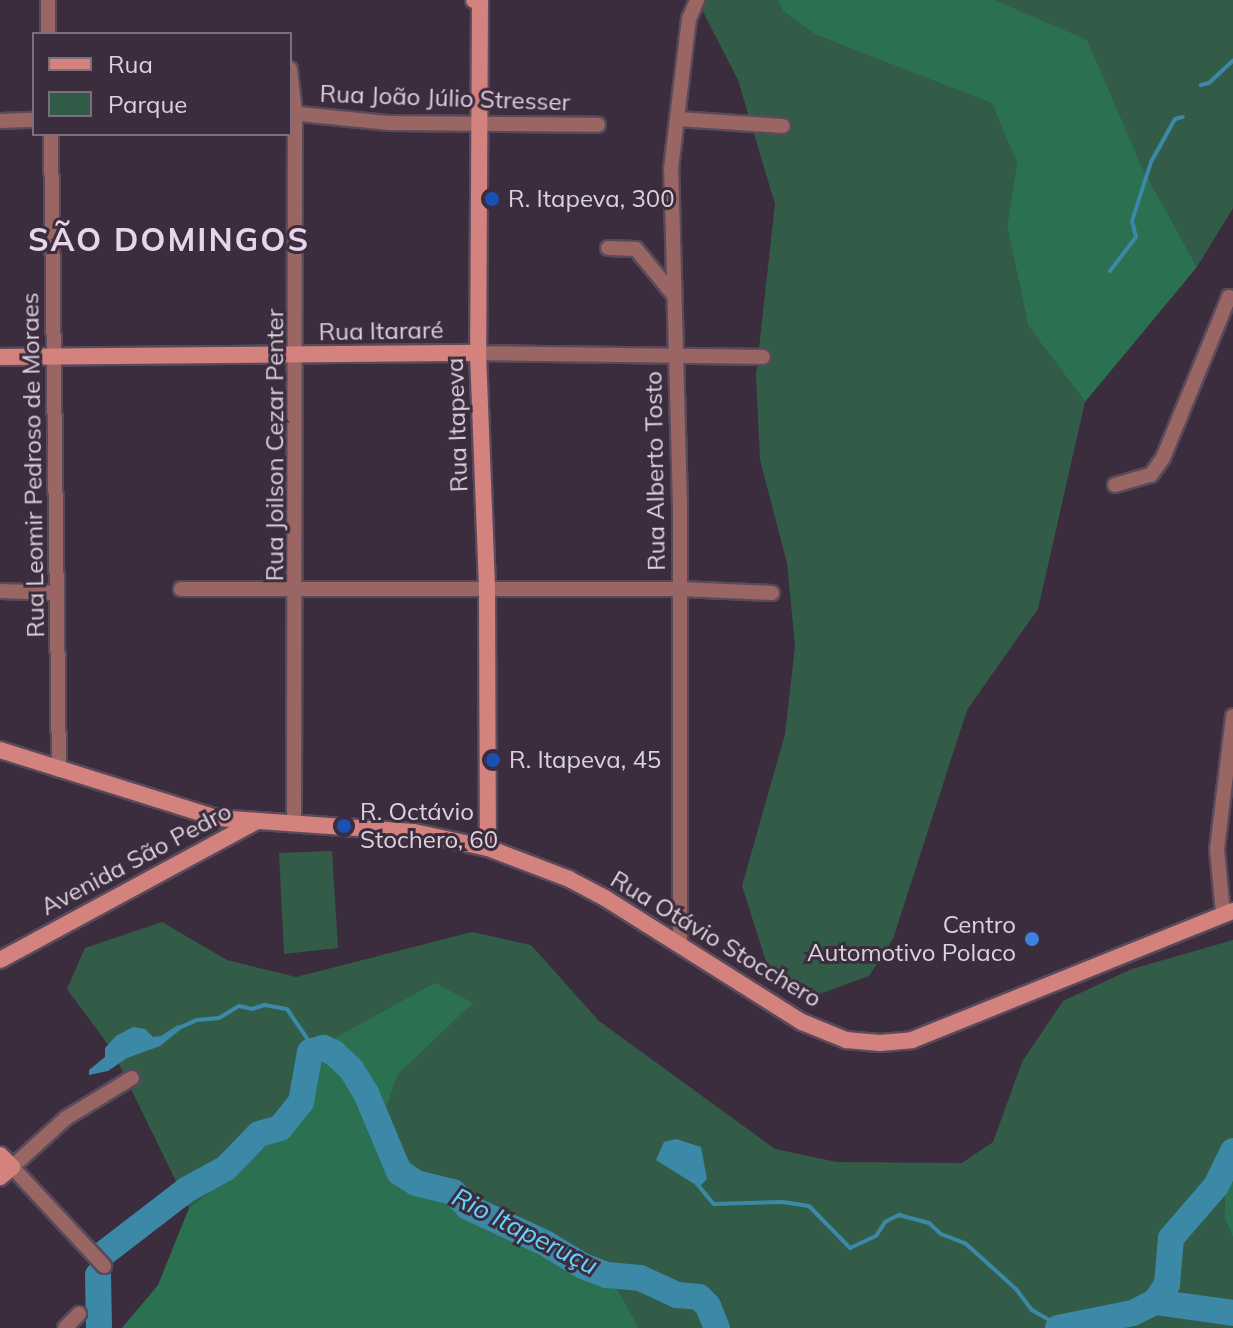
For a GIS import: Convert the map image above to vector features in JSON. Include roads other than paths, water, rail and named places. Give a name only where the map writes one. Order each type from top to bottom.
[{"type":"street","points":[[48,0],[48,32]]},
{"type":"street","name":"Rua Itapeva","points":[[478,0],[481,126],[478,353],[487,589],[488,848]]},
{"type":"street","name":"Rua Alberto Tosto","points":[[680,943],[680,589],[671,169],[689,19],[697,0]]},
{"type":"street","name":"Rua João Júlio Stresser","points":[[293,113],[389,123],[598,125]]},
{"type":"street","name":"Rua Joilson Cezar Penter","points":[[293,113],[297,356],[294,821]]},
{"type":"street","points":[[678,119],[783,126]]},
{"type":"street","points":[[0,121],[32,120]]},
{"type":"street","name":"Rua Leomir Pedroso de Moraes","points":[[51,136],[59,770]]},
{"type":"street","points":[[608,248],[636,249],[673,294]]},
{"type":"street","points":[[1115,485],[1151,475],[1163,458],[1231,298]]},
{"type":"street","name":"Rua Itararé","points":[[0,357],[478,353],[763,357]]},
{"type":"street","points":[[181,589],[680,589],[772,593]]},
{"type":"street","points":[[0,591],[57,593]]},
{"type":"street","points":[[1228,912],[1217,849],[1233,716]]},
{"type":"street","points":[[0,750],[196,813],[253,823]]},
{"type":"street","points":[[196,813],[211,833],[206,850]]},
{"type":"street","name":"Rua Otávio Stocchero","points":[[253,823],[294,821],[414,832],[488,848],[569,879],[680,943],[802,1022],[846,1040],[880,1043],[912,1040],[1228,912]]},
{"type":"street","name":"Avenida São Pedro","points":[[0,960],[253,823]]},
{"type":"street","points":[[104,1266],[4,1166],[66,1118],[132,1078]]},
{"type":"street","points":[[65,1328],[79,1314]]},
{"type":"water","points":[[178,1025],[185,1026],[160,1046],[127,1058],[108,1071],[89,1075],[89,1070],[105,1057],[105,1048],[116,1036],[133,1027],[145,1029],[153,1037],[161,1036]]},
{"type":"water","points":[[676,1139],[701,1147],[707,1179],[699,1187],[656,1160],[664,1142]]},
{"type":"waterway","points":[[1201,85],[1209,83],[1233,61]]},
{"type":"waterway","points":[[1110,271],[1136,237],[1132,221],[1151,162],[1175,119],[1183,117]]},
{"type":"waterway","points":[[181,1027],[197,1020],[219,1018],[239,1006],[252,1009],[264,1005],[287,1009],[315,1050]]},
{"type":"waterway","name":"Rio Itaperuçu","points":[[103,1254],[186,1190],[226,1168],[259,1134],[280,1128],[301,1102],[310,1052],[323,1048],[334,1053],[351,1069],[366,1093],[399,1172],[416,1183],[453,1192],[468,1207],[545,1243],[583,1266],[607,1275],[640,1278],[677,1295],[699,1297],[708,1306],[717,1328]]},
{"type":"waterway","name":"Rio Itaperuçu","points":[[1058,1328],[1133,1313],[1155,1302],[1167,1284],[1171,1238],[1216,1186],[1233,1151]]},
{"type":"waterway","points":[[697,1184],[714,1204],[783,1202],[809,1206],[850,1248],[876,1236],[885,1222],[899,1215],[929,1223],[941,1234],[965,1243],[1016,1289],[1032,1310],[1061,1327]]},
{"type":"waterway","name":"Rio Itaperuçu","points":[[98,1275],[99,1328]]},
{"type":"waterway","points":[[1155,1302],[1233,1313]]},
{"type":"place","name":"R. Itapeva, 300","points":[[492,199]]},
{"type":"place","name":"R. Itapeva, 45","points":[[493,760]]},
{"type":"place","name":"R. Octávio Stochero, 60","points":[[344,826]]},
{"type":"place","name":"Centro Automotivo Polaco","points":[[1032,939]]},
{"type":"district","name":"SÃO DOMINGOS","points":[[169,239]]}]
